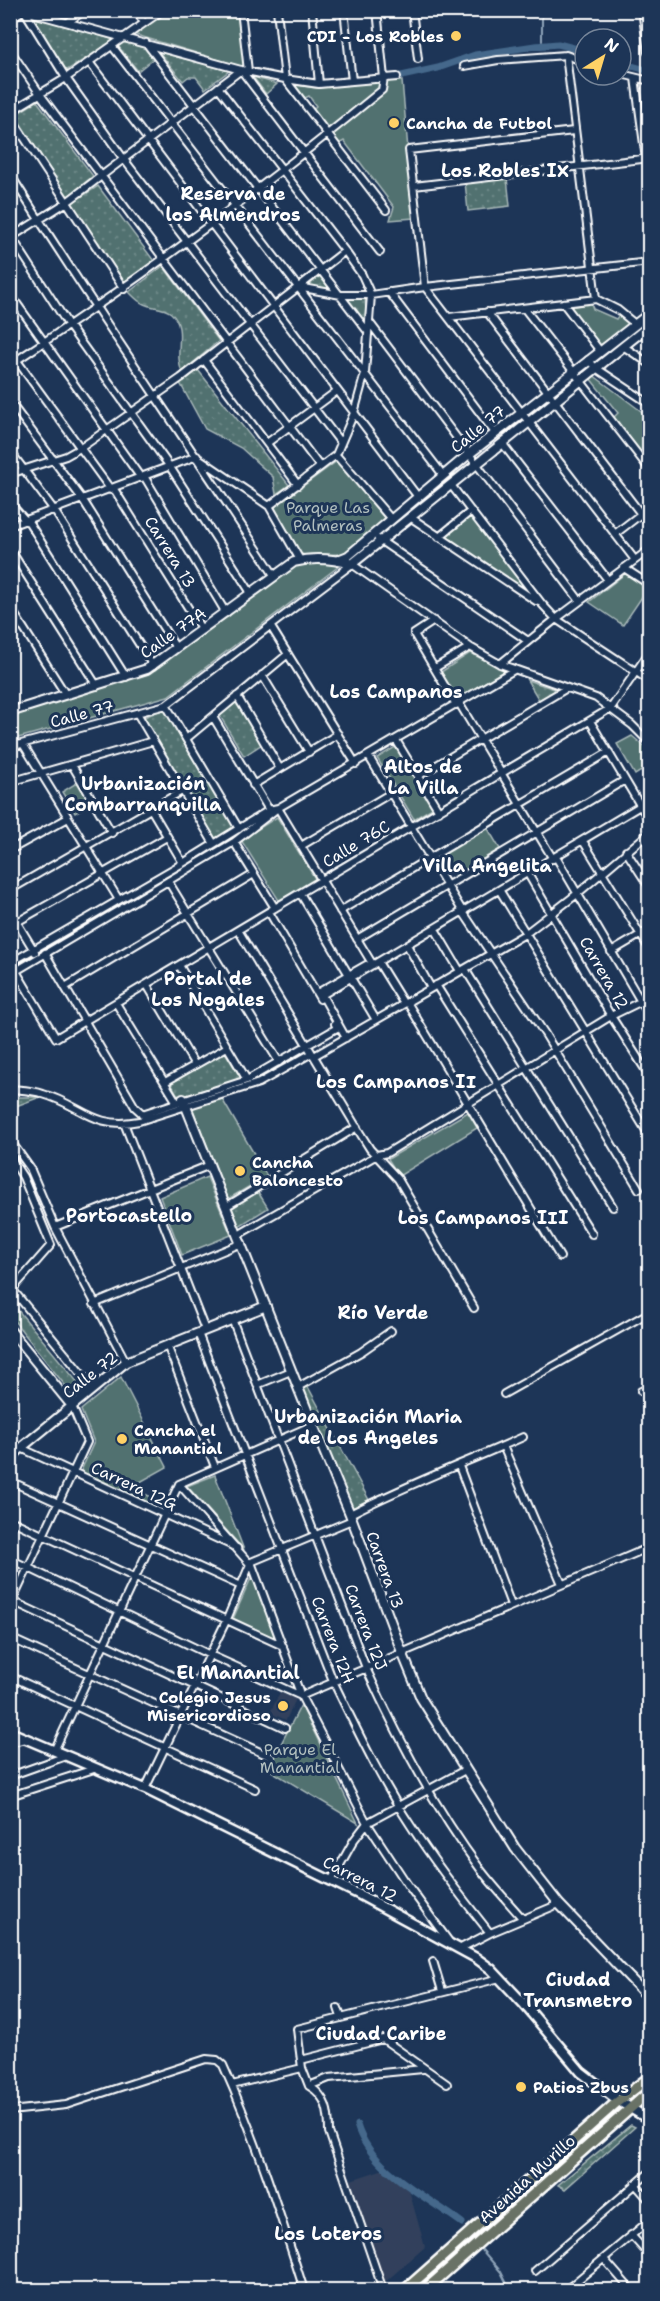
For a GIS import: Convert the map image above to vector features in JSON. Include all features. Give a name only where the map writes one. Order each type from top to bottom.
[{"type":"main road","name":"Carrera 12","points":[[10,1732],[145,1790],[331,1881],[476,1958],[500,1978],[524,2003],[581,2072],[629,2108],[650,2120]]},
{"type":"main road","name":"Avenida Murillo","points":[[405,2290],[619,2101],[650,2077]]},
{"type":"main road","name":"Avenida Murillo","points":[[424,2290],[650,2091]]},
{"type":"street","points":[[24,10],[66,78],[123,158],[340,442]]},
{"type":"street","points":[[10,19],[24,10],[244,71],[285,79],[319,84],[397,77]]},
{"type":"street","points":[[68,22],[85,10]]},
{"type":"street","points":[[136,10],[144,23]]},
{"type":"street","points":[[124,289],[10,114],[163,10]]},
{"type":"street","points":[[241,10],[244,71],[380,252]]},
{"type":"street","points":[[277,10],[285,79],[386,210]]},
{"type":"street","points":[[312,10],[319,84]]},
{"type":"street","points":[[344,10],[352,81]]},
{"type":"street","points":[[10,351],[14,361],[124,289],[328,134],[382,90],[384,78],[377,10]]},
{"type":"street","points":[[412,10],[418,59]]},
{"type":"street","points":[[642,10],[648,52]]},
{"type":"street","points":[[146,43],[368,332]]},
{"type":"street","points":[[112,46],[443,475]]},
{"type":"street","points":[[10,50],[40,94],[320,467]]},
{"type":"street","points":[[464,66],[498,60],[566,56],[573,58]]},
{"type":"street","points":[[566,56],[596,299]]},
{"type":"street","points":[[89,62],[417,496]]},
{"type":"street","points":[[244,71],[218,87],[67,202],[11,237],[69,326],[133,412],[251,593]]},
{"type":"street","points":[[414,186],[648,159],[635,78],[650,81]]},
{"type":"street","points":[[218,87],[345,251],[362,275],[371,295],[364,374],[354,412],[336,454],[269,506]]},
{"type":"street","points":[[574,131],[409,150],[425,287],[635,560]]},
{"type":"street","points":[[10,174],[96,308],[274,574]]},
{"type":"street","points":[[10,474],[53,461],[82,447],[157,396],[345,251]]},
{"type":"street","points":[[298,287],[341,296],[371,295],[650,262]]},
{"type":"street","points":[[389,292],[495,433]]},
{"type":"street","points":[[10,294],[143,477],[226,613]]},
{"type":"street","points":[[449,317],[596,299],[618,310],[635,324]]},
{"type":"street","points":[[563,303],[600,351]]},
{"type":"street","points":[[524,308],[649,467]]},
{"type":"street","points":[[487,312],[640,514]]},
{"type":"street","name":"Calle 77","points":[[338,560],[348,556],[495,433],[650,313]]},
{"type":"street","points":[[642,318],[649,325]]},
{"type":"street","points":[[369,323],[580,601]]},
{"type":"street","name":"Calle 77","points":[[10,747],[166,705],[352,564],[649,325]]},
{"type":"street","points":[[623,346],[650,364]]},
{"type":"street","points":[[204,360],[298,485]]},
{"type":"street","points":[[588,360],[596,368],[650,404]]},
{"type":"street","name":"Carrera 13","points":[[14,361],[113,489],[202,630]]},
{"type":"street","points":[[267,443],[337,391]]},
{"type":"street","points":[[10,402],[83,500],[176,648]]},
{"type":"street","points":[[502,443],[608,580]]},
{"type":"street","points":[[10,451],[54,510],[153,666]]},
{"type":"street","points":[[336,454],[391,519]]},
{"type":"street","points":[[10,526],[197,456]]},
{"type":"street","points":[[197,456],[269,506],[300,560]]},
{"type":"street","points":[[451,485],[556,619],[650,681]]},
{"type":"street","points":[[10,502],[27,521],[126,677]]},
{"type":"street","points":[[615,534],[650,507]]},
{"type":"street","points":[[439,537],[471,511]]},
{"type":"street","points":[[410,517],[542,604]]},
{"type":"street","points":[[374,534],[528,641]]},
{"type":"street","points":[[10,549],[97,686]]},
{"type":"street","points":[[500,664],[650,549]]},
{"type":"street","name":"Calle 77A","points":[[10,712],[126,677],[153,666],[226,613],[274,574],[300,560],[338,560]]},
{"type":"street","points":[[338,560],[352,564],[470,647],[500,664],[596,698],[611,708],[650,743]]},
{"type":"street","points":[[622,570],[650,585]]},
{"type":"street","points":[[10,607],[66,695]]},
{"type":"street","points":[[434,621],[414,634],[481,738],[536,833],[577,894],[650,1017]]},
{"type":"street","points":[[271,627],[356,764]]},
{"type":"street","points":[[435,668],[470,647]]},
{"type":"street","name":"Calle 76C","points":[[38,958],[15,971],[56,1038],[611,708],[650,651]]},
{"type":"street","points":[[186,739],[288,654]]},
{"type":"street","points":[[10,911],[38,958],[234,842],[278,808],[369,757],[514,670]]},
{"type":"street","points":[[262,675],[309,752]]},
{"type":"street","points":[[418,776],[567,688]]},
{"type":"street","points":[[237,696],[280,769]]},
{"type":"street","points":[[166,705],[239,829]]},
{"type":"street","points":[[136,713],[214,844]]},
{"type":"street","points":[[213,717],[269,810]]},
{"type":"street","points":[[590,721],[650,822]]},
{"type":"street","points":[[254,785],[338,734]]},
{"type":"street","points":[[396,740],[439,811]]},
{"type":"street","points":[[10,782],[153,741]]},
{"type":"street","points":[[23,744],[119,900]]},
{"type":"street","points":[[339,911],[609,752]]},
{"type":"street","points":[[369,757],[463,912],[554,1050],[639,1189]]},
{"type":"street","points":[[72,765],[112,833]]},
{"type":"street","points":[[357,939],[625,780]]},
{"type":"street","points":[[10,890],[182,791]]},
{"type":"street","points":[[301,846],[391,792]]},
{"type":"street","points":[[317,993],[435,929],[650,802]]},
{"type":"street","points":[[10,963],[183,863],[269,810],[278,808]]},
{"type":"street","points":[[278,808],[357,939],[405,1003],[560,1257]]},
{"type":"street","points":[[151,809],[183,863]]},
{"type":"street","points":[[11,848],[68,818]]},
{"type":"street","points":[[145,1116],[182,1102],[260,1083],[346,1038],[525,933],[577,894],[650,832]]},
{"type":"street","points":[[10,926],[167,837]]},
{"type":"street","points":[[583,841],[650,950]]},
{"type":"street","points":[[10,1089],[43,1094],[101,1121],[124,1123],[247,1080],[337,1028],[254,874],[234,842]]},
{"type":"street","points":[[626,851],[650,888]]},
{"type":"street","points":[[65,987],[254,874]]},
{"type":"street","name":"Carrera 12","points":[[528,874],[611,1016],[650,1077]]},
{"type":"street","points":[[168,881],[279,1062]]},
{"type":"street","points":[[500,891],[650,1137]]},
{"type":"street","points":[[300,894],[376,1020]]},
{"type":"street","points":[[611,952],[650,928]]},
{"type":"street","points":[[435,929],[613,1207]]},
{"type":"street","points":[[238,930],[370,1149],[399,1181],[474,1308]]},
{"type":"street","points":[[407,945],[592,1234]]},
{"type":"street","points":[[45,954],[135,1107],[145,1116]]},
{"type":"street","points":[[179,965],[247,1080]]},
{"type":"street","points":[[346,1038],[322,995],[350,976]]},
{"type":"street","points":[[147,985],[195,1065]]},
{"type":"street","points":[[94,1304],[180,1268],[240,1239],[377,1155],[387,1153],[585,1031],[640,1000],[650,997]]},
{"type":"street","points":[[116,1003],[165,1082],[182,1102]]},
{"type":"street","points":[[165,1082],[227,1047]]},
{"type":"street","name":"Carrera 13","points":[[182,1102],[227,1206],[421,1698],[516,1848],[559,1904],[650,1999]]},
{"type":"street","name":"Carrera 12H","points":[[124,1123],[180,1268],[246,1454],[333,1681],[357,1731],[398,1805],[451,1884],[490,1933]]},
{"type":"street","points":[[227,1206],[357,1127]]},
{"type":"street","points":[[10,1140],[30,1168],[55,1227],[126,1362]]},
{"type":"street","points":[[10,1157],[23,1177],[51,1243],[50,1249],[11,1290],[93,1388]]},
{"type":"street","points":[[55,1227],[210,1164]]},
{"type":"street","name":"Calle 72","points":[[10,1460],[21,1448],[126,1362],[267,1306]]},
{"type":"street","points":[[504,1394],[650,1312]]},
{"type":"street","name":"Carrera 12J","points":[[232,1319],[366,1668],[389,1717],[428,1789],[481,1870],[523,1919]]},
{"type":"street","points":[[10,1330],[72,1406],[87,1440],[59,1504],[11,1602],[104,1642],[285,1728]]},
{"type":"street","points":[[298,1387],[361,1352],[391,1331]]},
{"type":"street","points":[[167,1345],[216,1467]]},
{"type":"street","points":[[257,1385],[291,1371]]},
{"type":"street","points":[[641,1391],[650,1387]]},
{"type":"street","points":[[54,1751],[179,1484],[312,1425]]},
{"type":"street","points":[[145,1790],[210,1655],[250,1563],[351,1517],[405,1487],[523,1437]]},
{"type":"street","points":[[503,1446],[562,1584]]},
{"type":"street","name":"Carrera 12G","points":[[21,1448],[237,1548]]},
{"type":"street","points":[[459,1466],[511,1605]]},
{"type":"street","points":[[10,1481],[241,1586]]},
{"type":"street","points":[[179,1484],[250,1563],[284,1646],[301,1696],[367,1822],[407,1884],[456,1947],[559,1904]]},
{"type":"street","points":[[10,1520],[284,1646]]},
{"type":"street","points":[[10,1559],[301,1696],[650,1547]]},
{"type":"street","points":[[10,1638],[180,1718],[270,1757]]},
{"type":"street","points":[[10,1676],[255,1789]]},
{"type":"street","points":[[10,1743],[25,1739]]},
{"type":"street","points":[[10,1776],[66,1756]]},
{"type":"street","points":[[10,1796],[94,1769]]},
{"type":"street","points":[[331,1881],[355,1837],[367,1822],[465,1770]]},
{"type":"street","points":[[433,1961],[442,1991]]},
{"type":"street","points":[[383,2290],[329,2133],[327,2107],[317,2091],[309,2085],[302,2068],[297,2029],[500,1978]]},
{"type":"street","points":[[338,2008],[341,2017]]},
{"type":"street","points":[[301,2060],[383,2039],[447,2084]]},
{"type":"street","points":[[10,2111],[66,2105],[206,2059],[217,2060],[223,2064],[261,2159],[304,2290]]},
{"type":"street","points":[[232,2085],[302,2068]]},
{"type":"street","points":[[309,2085],[329,2078],[424,2069]]},
{"type":"street","points":[[535,2271],[650,2172]]},
{"type":"street","points":[[635,2184],[650,2201]]},
{"type":"street","points":[[566,2290],[650,2220]]},
{"type":"street","points":[[631,2235],[650,2256]]},
{"type":"street","points":[[604,2259],[631,2290]]},
{"type":"street","points":[[577,2282],[584,2290]]},
{"type":"shaded area","name":"Colegio Jesus Misericordioso","points":[[280,1692],[296,1699],[286,1720],[270,1713]]},
{"type":"shaded area","points":[[384,2169],[409,2190],[425,2247],[384,2283],[351,2180]]},
{"type":"green space","points":[[169,11],[239,11],[246,68],[133,34]]},
{"type":"green space","points":[[31,16],[115,40],[66,71]]},
{"type":"green space","points":[[124,42],[148,49],[155,57],[138,71],[118,46]]},
{"type":"green space","points":[[159,52],[229,71],[205,89],[196,77],[188,77],[183,81]]},
{"type":"green space","points":[[253,77],[277,84],[266,94]]},
{"type":"green space","points":[[402,81],[414,218],[390,220],[394,207],[344,141],[339,144],[313,109],[316,106],[309,96],[305,98],[295,85],[316,88]]},
{"type":"green space","points":[[37,101],[93,176],[67,197],[15,115]]},
{"type":"green space","points":[[507,178],[510,206],[468,211],[465,182]]},
{"type":"green space","points":[[98,186],[154,261],[125,284],[70,204]]},
{"type":"green space","points":[[163,266],[219,341],[182,372],[179,357],[180,333],[176,319],[168,311],[142,303],[129,292]]},
{"type":"green space","points":[[321,275],[334,292],[306,288]]},
{"type":"green space","points":[[365,298],[367,324],[347,299]]},
{"type":"green space","points":[[591,303],[593,309],[616,319],[619,315],[630,324],[600,347],[569,307]]},
{"type":"green space","points":[[198,370],[289,485],[276,494],[273,477],[241,448],[205,429],[180,383]]},
{"type":"green space","points":[[593,375],[649,417],[648,463],[613,418],[618,413],[589,377]]},
{"type":"green space","name":"Parque Las Palmeras","points":[[337,461],[386,520],[346,554],[305,555],[299,553],[273,511],[276,506]]},
{"type":"green space","points":[[471,515],[531,594],[443,537]]},
{"type":"green space","points":[[303,563],[343,563],[168,696],[11,740],[11,715],[159,667],[280,574],[290,567]]},
{"type":"green space","points":[[626,573],[648,588],[623,625],[589,602]]},
{"type":"green space","points":[[470,653],[505,670],[458,699],[441,672]]},
{"type":"green space","points":[[527,680],[558,690],[539,700]]},
{"type":"green space","points":[[237,702],[262,744],[244,756],[220,716]]},
{"type":"green space","points":[[164,709],[235,829],[215,840],[144,717]]},
{"type":"green space","points":[[632,736],[649,750],[649,766],[635,775],[617,744]]},
{"type":"green space","points":[[397,746],[434,807],[414,819],[377,758]]},
{"type":"green space","points":[[78,782],[91,803],[75,813],[62,792]]},
{"type":"green space","points":[[277,817],[316,880],[280,902],[241,840]]},
{"type":"green space","points":[[487,827],[500,849],[455,876],[442,853]]},
{"type":"green space","points":[[225,1052],[242,1080],[179,1097],[171,1083]]},
{"type":"green space","points":[[11,1097],[40,1097],[11,1108]]},
{"type":"green space","points":[[222,1099],[267,1176],[228,1199],[192,1107]]},
{"type":"green space","points":[[468,1112],[477,1128],[399,1176],[388,1159]]},
{"type":"green space","points":[[207,1177],[231,1235],[182,1255],[160,1197]]},
{"type":"green space","points":[[258,1192],[268,1208],[239,1226],[232,1208]]},
{"type":"green space","points":[[17,1309],[79,1384],[76,1390],[68,1389],[11,1317],[11,1311]]},
{"type":"green space","points":[[121,1377],[167,1467],[131,1487],[159,1501],[155,1508],[80,1473],[94,1442],[81,1410]]},
{"type":"green space","points":[[307,1385],[369,1500],[351,1509],[302,1388]]},
{"type":"green space","points":[[215,1475],[244,1550],[187,1486]]},
{"type":"green space","points":[[252,1576],[277,1641],[233,1619]]},
{"type":"green space","name":"Parque El Manantial","points":[[301,1705],[358,1823],[268,1769]]},
{"type":"green space","points":[[631,2125],[635,2127],[565,2189],[558,2185]]},
{"type":"waterway","points":[[542,10],[542,41]]},
{"type":"waterway","points":[[397,77],[438,68],[475,55],[558,44],[573,48]]},
{"type":"waterway","points":[[633,66],[650,71]]},
{"type":"waterway","points":[[357,2125],[374,2156],[387,2169],[462,2223]]},
{"type":"waterway","points":[[482,2250],[501,2272],[510,2290]]},
{"type":"place","name":"CDI - Los Robles","points":[[456,36]]},
{"type":"place","name":"Cancha de Futbol","points":[[394,123]]},
{"type":"place","name":"Cancha Baloncesto","points":[[240,1171]]},
{"type":"place","name":"Cancha el Manantial","points":[[122,1439]]},
{"type":"place","name":"Colegio Jesus Misericordioso","points":[[283,1706]]},
{"type":"place","name":"Patios Zbus","points":[[521,2087]]},
{"type":"district","name":"Los Robles IX","points":[[505,171]]},
{"type":"district","name":"Reserva de los Almendros","points":[[233,204]]},
{"type":"district","name":"Los Campanos","points":[[396,692]]},
{"type":"district","name":"Altos de La Villa","points":[[423,777]]},
{"type":"district","name":"Urbanización Combarranquilla","points":[[143,794]]},
{"type":"district","name":"Villa Angelita","points":[[487,866]]},
{"type":"district","name":"Portal de Los Nogales","points":[[208,989]]},
{"type":"district","name":"Los Campanos II","points":[[396,1082]]},
{"type":"district","name":"Portocastello","points":[[129,1216]]},
{"type":"district","name":"Los Campanos III","points":[[483,1218]]},
{"type":"district","name":"Río Verde","points":[[383,1313]]},
{"type":"district","name":"Urbanización Maria de Los Angeles","points":[[368,1427]]},
{"type":"district","name":"El Manantial","points":[[238,1673]]},
{"type":"district","name":"Ciudad Transmetro","points":[[578,1990]]},
{"type":"district","name":"Ciudad Caribe","points":[[381,2034]]},
{"type":"district","name":"Los Loteros","points":[[328,2234]]}]
